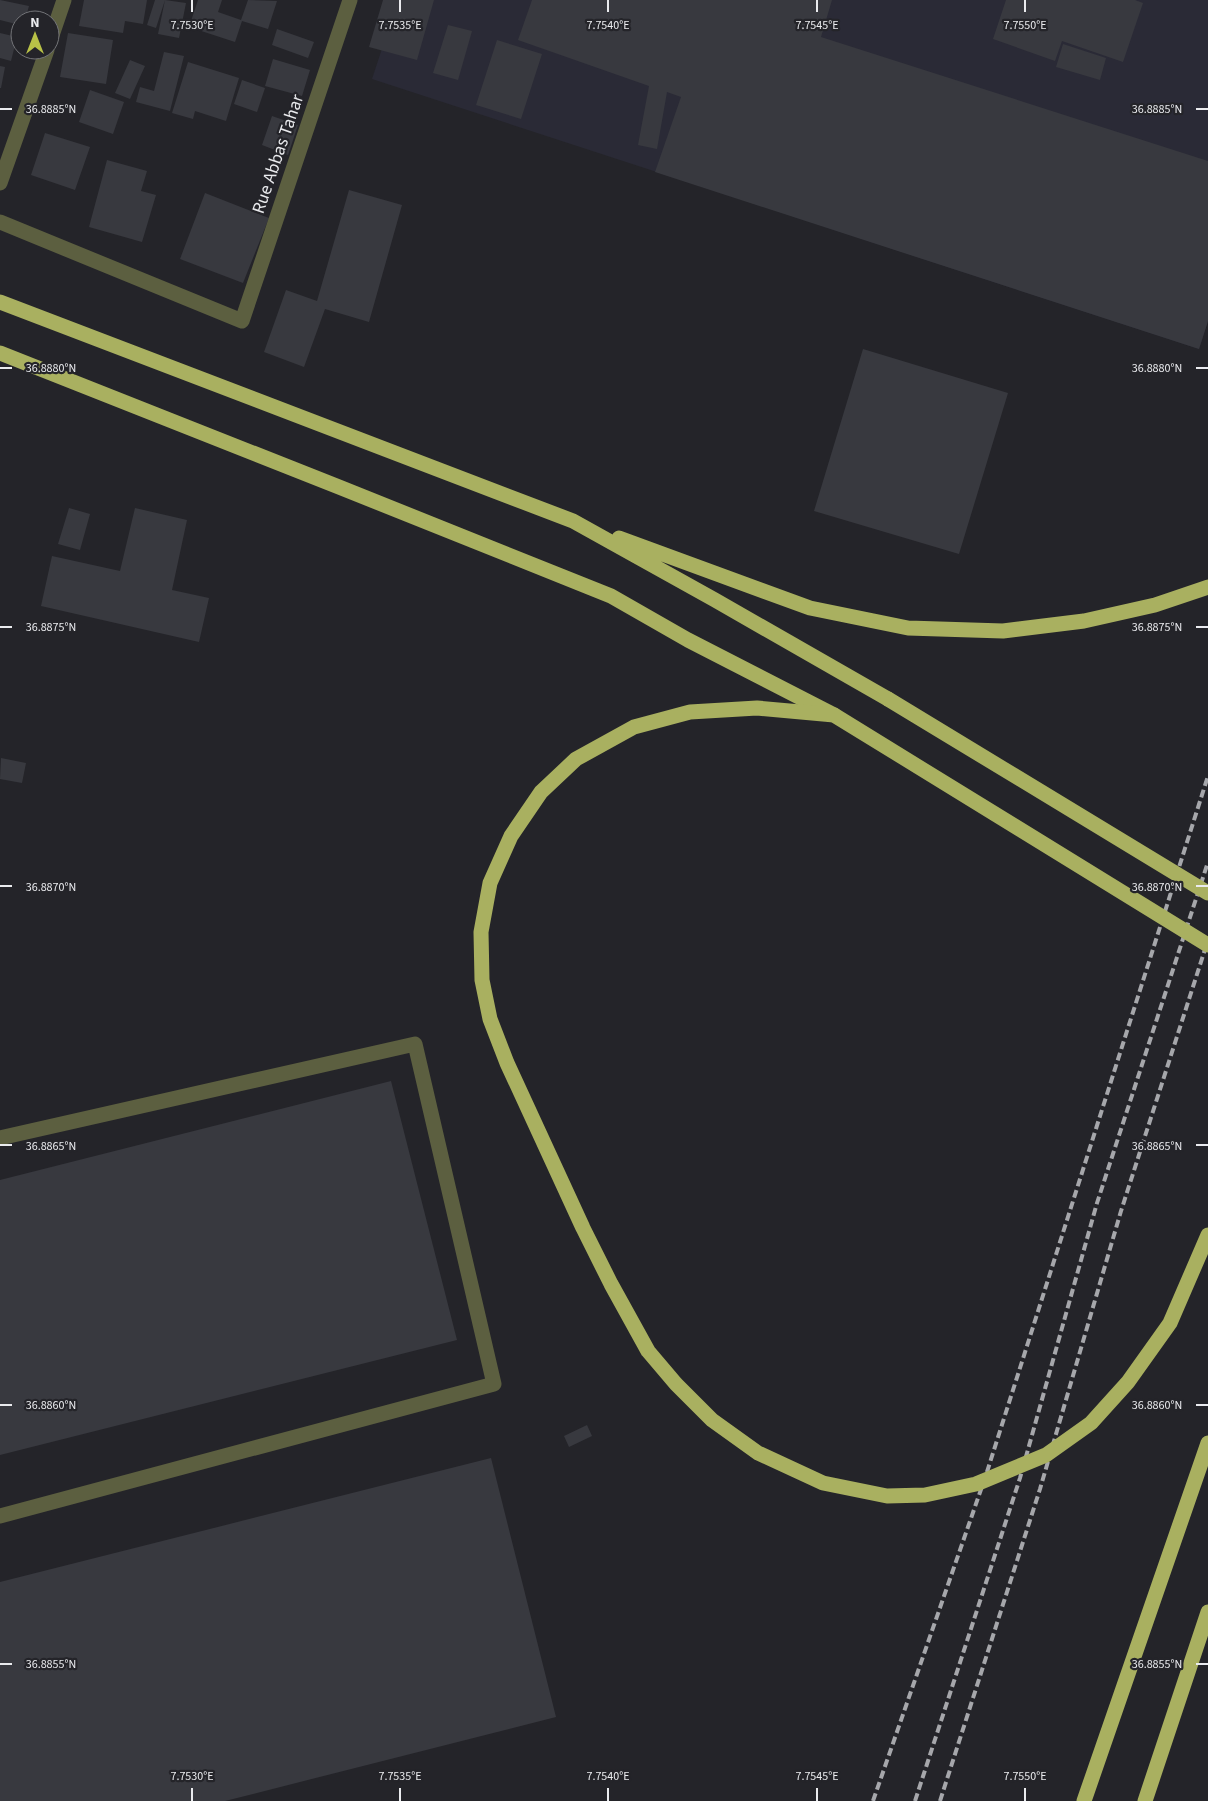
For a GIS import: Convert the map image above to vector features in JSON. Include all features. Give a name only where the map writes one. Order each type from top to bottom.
[{"type":"highway","points":[[0,302],[573,521],[810,608],[899,626],[1003,631],[1084,621],[1156,605],[1208,587]]},
{"type":"highway","points":[[0,353],[611,596],[688,640],[834,715],[1208,944]]},
{"type":"highway","points":[[573,521],[888,699],[1208,893]]},
{"type":"highway","points":[[834,715],[757,708],[690,712],[634,727],[576,759],[540,792],[510,836],[490,883],[481,932],[482,980],[490,1019],[528,1112],[583,1228],[648,1351],[676,1384],[712,1420],[758,1453],[823,1483],[887,1496],[925,1495],[976,1484],[1046,1455],[1090,1423],[1128,1382],[1170,1323],[1208,1235]]},
{"type":"highway","points":[[1084,1801],[1208,1443]]},
{"type":"highway","points":[[1145,1801],[1208,1612]]},
{"type":"street","name":"Rue Abbas Tahar","points":[[0,222],[242,321],[350,0]]},
{"type":"street","points":[[0,183],[43,60]]},
{"type":"street","points":[[0,1138],[415,1044],[494,1384],[0,1516]]},
{"type":"shaded area","points":[[398,0],[1208,0],[1208,321],[1199,349],[372,79]]},
{"type":"building","points":[[0,0],[29,6],[28,10],[10,10],[10,22],[0,20]]},
{"type":"building","points":[[84,0],[147,0],[143,24],[125,21],[123,33],[79,26]]},
{"type":"building","points":[[155,0],[165,0],[156,28],[147,25]]},
{"type":"building","points":[[165,0],[186,3],[179,38],[158,34]]},
{"type":"building","points":[[198,0],[222,0],[218,12],[241,20],[248,0],[277,1],[268,29],[242,21],[235,42],[189,27]]},
{"type":"building","points":[[383,0],[434,0],[417,60],[369,47]]},
{"type":"building","points":[[532,0],[832,0],[821,37],[1208,161],[1208,321],[1199,349],[655,172],[681,97],[667,92],[657,149],[638,145],[649,86],[518,40]]},
{"type":"building","points":[[1006,0],[1135,0],[1143,3],[1123,62],[1062,41],[1055,61],[993,39]]},
{"type":"building","points":[[448,25],[472,31],[458,80],[433,73]]},
{"type":"building","points":[[277,29],[314,42],[308,58],[272,45]]},
{"type":"building","points":[[0,33],[10,35],[11,60],[11,61],[0,58]]},
{"type":"building","points":[[68,33],[113,40],[106,84],[60,77]]},
{"type":"building","points":[[497,40],[542,54],[521,119],[476,105]]},
{"type":"building","points":[[1063,44],[1106,58],[1100,80],[1056,67]]},
{"type":"building","points":[[164,52],[184,56],[170,111],[136,102],[140,87],[154,91]]},
{"type":"building","points":[[273,59],[310,70],[302,96],[265,86]]},
{"type":"building","points":[[130,60],[145,66],[130,99],[115,93]]},
{"type":"building","points":[[188,62],[239,78],[226,121],[195,111],[193,119],[172,113]]},
{"type":"building","points":[[0,66],[5,67],[1,88],[0,88]]},
{"type":"building","points":[[242,80],[265,88],[257,112],[234,104]]},
{"type":"building","points":[[90,90],[124,102],[113,134],[79,122]]},
{"type":"building","points":[[272,116],[298,125],[288,155],[262,145]]},
{"type":"building","points":[[45,133],[90,147],[75,190],[31,175]]},
{"type":"building","points":[[107,160],[147,171],[141,191],[156,195],[142,242],[89,227]]},
{"type":"building","points":[[349,190],[402,205],[369,322],[325,309],[304,367],[264,352],[286,290],[317,301]]},
{"type":"building","points":[[205,193],[269,218],[243,283],[180,259]]},
{"type":"building","points":[[863,349],[1008,393],[959,554],[814,511]]},
{"type":"building","points":[[69,508],[90,514],[80,550],[58,544]]},
{"type":"building","points":[[135,508],[187,520],[172,590],[209,598],[199,642],[41,606],[52,556],[120,571]]},
{"type":"building","points":[[1,758],[26,763],[22,783],[0,779]]},
{"type":"building","points":[[391,1081],[457,1340],[0,1455],[0,1180]]},
{"type":"building","points":[[587,1425],[592,1436],[569,1447],[564,1436]]},
{"type":"building","points":[[491,1458],[556,1717],[225,1801],[0,1801],[0,1582]]},
{"type":"railway","points":[[873,1801],[986,1475],[1208,776]]},
{"type":"railway","points":[[915,1801],[1020,1478],[1097,1203],[1208,862]]},
{"type":"railway","points":[[940,1801],[1040,1489],[1121,1211],[1208,940]]}]
